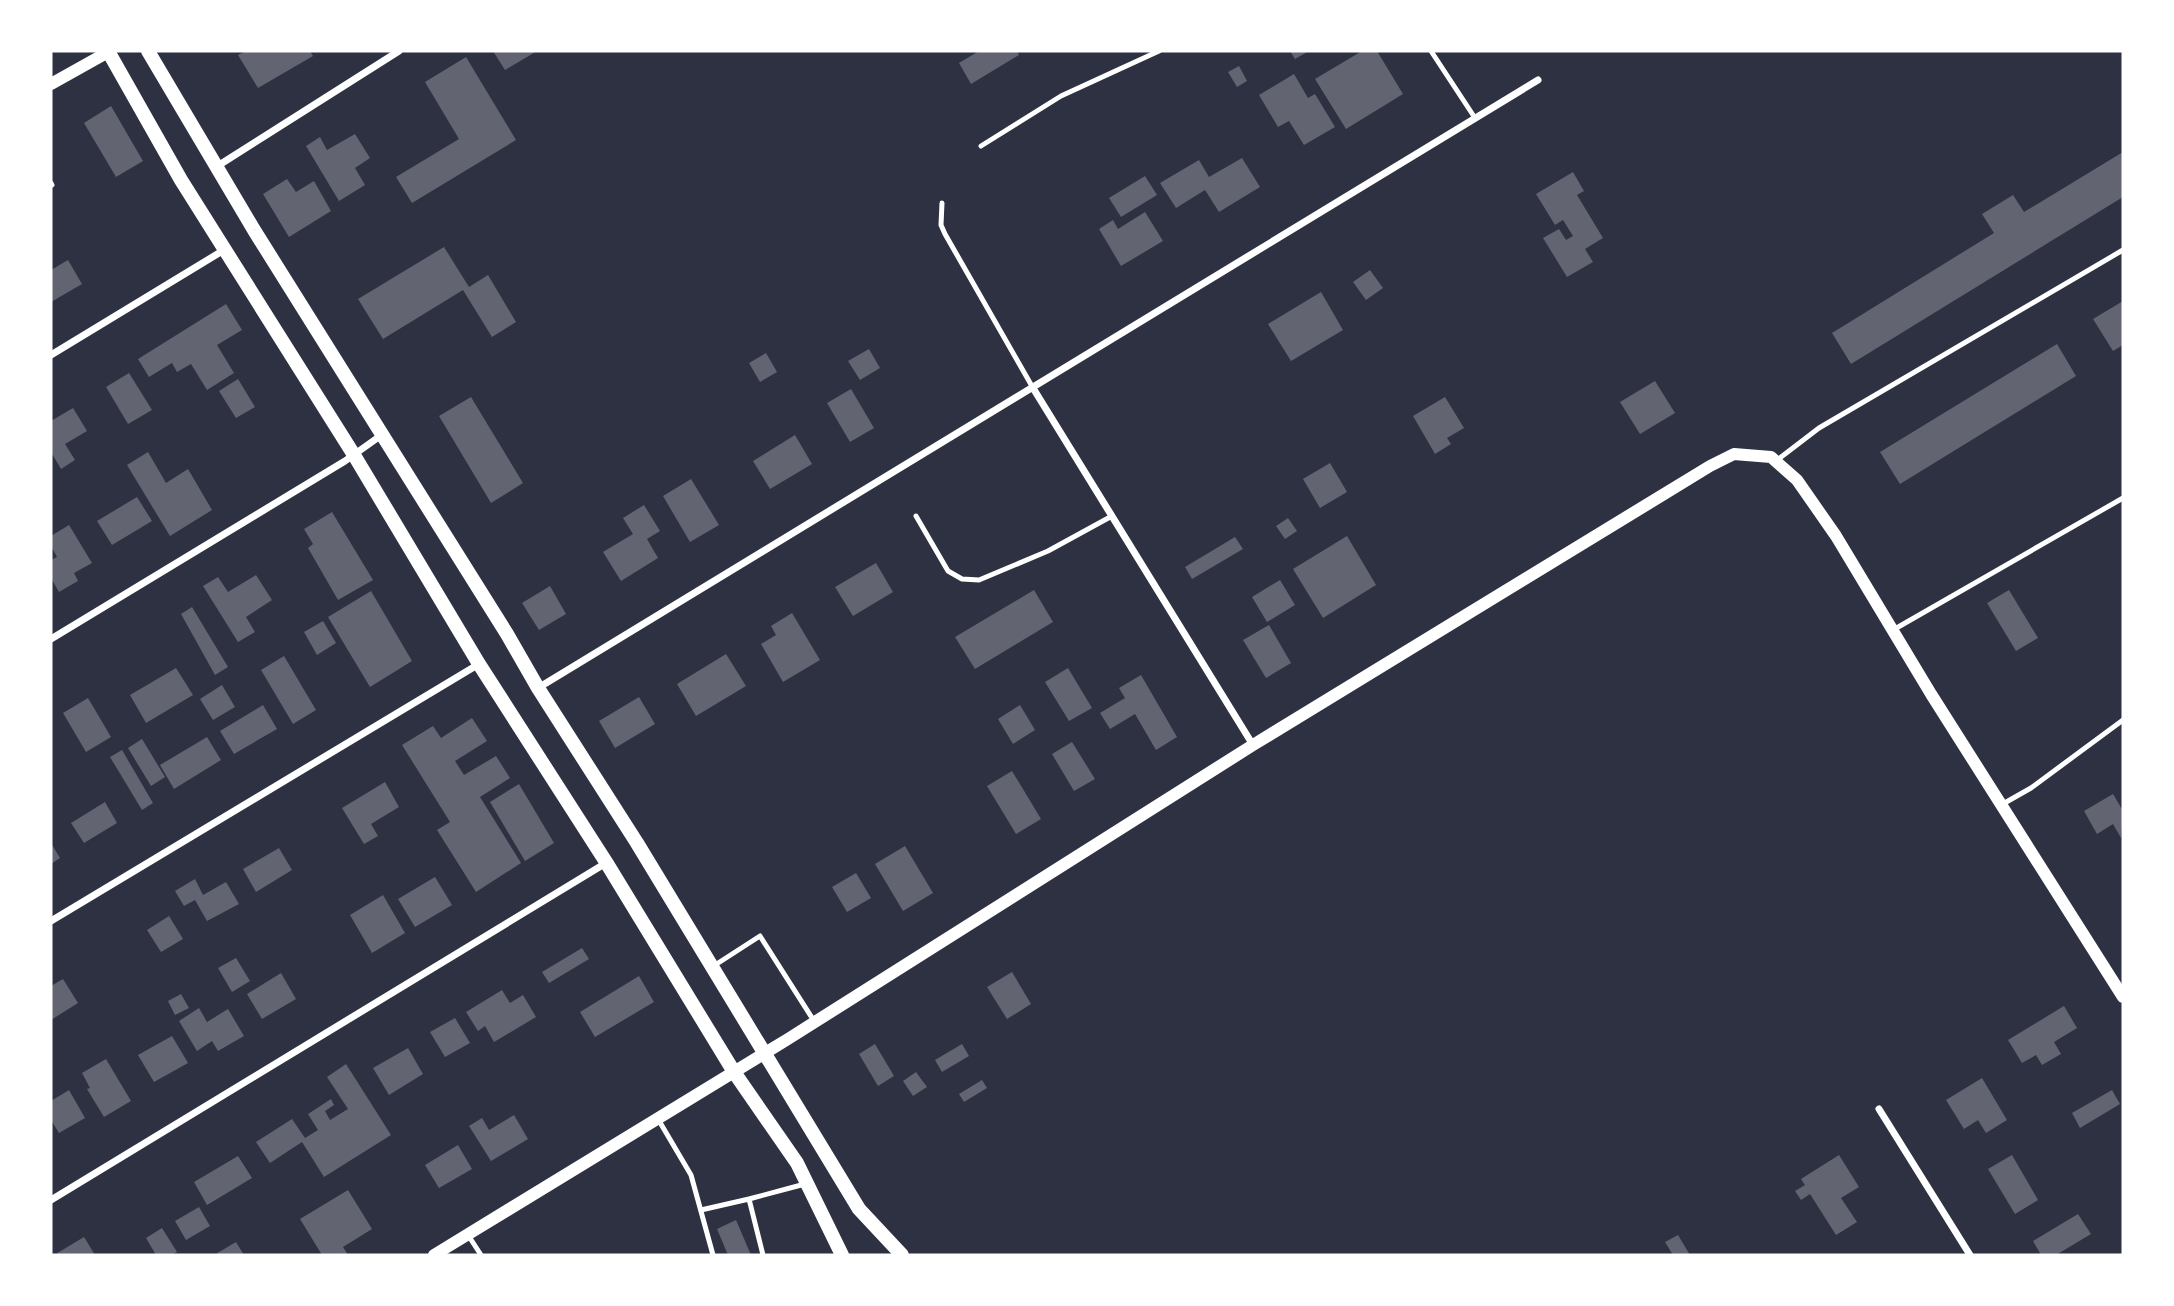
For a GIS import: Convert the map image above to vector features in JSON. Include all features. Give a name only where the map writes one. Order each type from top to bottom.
[{"type":"main road","points":[[108,51],[181,180],[354,455],[479,664],[606,862],[734,1072],[797,1163],[842,1255]]},
{"type":"main road","points":[[148,51],[216,167],[637,843],[859,1209],[902,1255]]},
{"type":"street","points":[[51,84],[108,51]]},
{"type":"street","points":[[216,167],[399,51]]},
{"type":"street","points":[[538,688],[1538,80]]},
{"type":"street","points":[[51,355],[225,249]]},
{"type":"street","points":[[1033,387],[1253,745]]},
{"type":"street","points":[[51,639],[354,455],[383,434]]},
{"type":"street","points":[[434,1255],[734,1072],[1253,745],[1710,466],[1734,454],[1770,457],[1797,480],[1836,536],[2123,998]]},
{"type":"street","points":[[51,921],[479,664]]},
{"type":"street","points":[[51,1200],[606,862]]},
{"type":"street","points":[[1879,1109],[1970,1255]]},
{"type":"lane","points":[[981,146],[1061,96],[1158,51]]},
{"type":"lane","points":[[1432,51],[1475,118]]},
{"type":"lane","points":[[942,203],[941,225],[945,234],[1033,387]]},
{"type":"lane","points":[[1776,461],[1819,428],[2123,250]]},
{"type":"lane","points":[[1893,630],[2123,498]]},
{"type":"lane","points":[[916,516],[948,571],[961,579],[979,580],[1048,551],[1112,516]]},
{"type":"lane","points":[[2001,805],[2031,788],[2123,720]]},
{"type":"lane","points":[[712,967],[760,936],[814,1021]]},
{"type":"lane","points":[[658,1119],[691,1175],[713,1255]]},
{"type":"lane","points":[[701,1210],[808,1183]]},
{"type":"lane","points":[[749,1199],[763,1255]]},
{"type":"lane","points":[[468,1235],[481,1255]]},
{"type":"building","points":[[246,51],[310,51],[313,56],[258,88],[238,55]]},
{"type":"building","points":[[493,51],[537,51],[505,70]]},
{"type":"building","points":[[979,51],[1017,51],[1019,55],[971,84],[959,63]]},
{"type":"building","points":[[1290,51],[1309,51],[1295,59]]},
{"type":"building","points":[[1362,51],[1377,51],[1403,94],[1346,129],[1315,79]]},
{"type":"building","points":[[466,57],[516,140],[412,203],[396,177],[459,139],[425,82]]},
{"type":"building","points":[[1239,66],[1247,81],[1237,87],[1228,72]]},
{"type":"building","points":[[1294,74],[1308,98],[1315,94],[1335,127],[1304,145],[1289,121],[1278,127],[1259,95]]},
{"type":"building","points":[[111,106],[143,161],[116,177],[84,123]]},
{"type":"building","points":[[355,134],[370,158],[355,168],[365,185],[339,201],[306,146],[320,137],[327,150]]},
{"type":"building","points":[[2123,152],[2123,197],[1851,364],[1832,333],[1994,233],[1982,214],[2013,195],[2024,212]]},
{"type":"building","points":[[1242,158],[1260,187],[1219,212],[1205,190],[1176,208],[1160,183],[1199,160],[1209,177]]},
{"type":"building","points":[[1573,172],[1584,191],[1577,195],[1603,238],[1585,249],[1593,262],[1567,277],[1543,238],[1559,229],[1566,240],[1573,236],[1563,220],[1555,225],[1536,194]]},
{"type":"building","points":[[1145,176],[1157,195],[1121,217],[1109,198]]},
{"type":"building","points":[[287,179],[296,192],[314,181],[331,211],[289,237],[263,194]]},
{"type":"building","points":[[1145,212],[1163,241],[1121,266],[1099,229],[1113,220],[1118,229]]},
{"type":"building","points":[[444,247],[469,287],[488,275],[516,322],[492,337],[463,290],[383,339],[358,299]]},
{"type":"building","points":[[68,260],[82,284],[51,302],[51,270]]},
{"type":"building","points":[[1370,270],[1383,288],[1366,300],[1353,282]]},
{"type":"building","points":[[1321,292],[1343,330],[1291,361],[1268,324]]},
{"type":"building","points":[[2123,301],[2123,345],[2113,351],[2093,319]]},
{"type":"building","points":[[226,304],[242,330],[217,345],[234,373],[207,390],[191,364],[177,372],[172,363],[149,377],[138,359]]},
{"type":"building","points":[[2057,344],[2076,376],[1900,484],[1880,452]]},
{"type":"building","points":[[869,349],[880,368],[860,380],[848,361]]},
{"type":"building","points":[[766,353],[777,372],[760,382],[749,363]]},
{"type":"building","points":[[129,373],[152,410],[128,424],[106,387]]},
{"type":"building","points":[[238,379],[255,407],[236,418],[219,391]]},
{"type":"building","points":[[1655,381],[1675,413],[1640,434],[1620,402]]},
{"type":"building","points":[[851,389],[874,428],[850,442],[827,403]]},
{"type":"building","points":[[471,397],[523,483],[491,503],[439,416]]},
{"type":"building","points":[[1445,397],[1464,428],[1447,438],[1451,444],[1435,454],[1413,416]]},
{"type":"building","points":[[73,408],[87,431],[65,444],[75,460],[61,469],[51,452],[51,421]]},
{"type":"building","points":[[795,435],[812,464],[770,489],[753,461]]},
{"type":"building","points":[[148,452],[166,483],[188,469],[212,510],[170,536],[127,465]]},
{"type":"building","points":[[1330,463],[1347,492],[1320,508],[1303,479]]},
{"type":"building","points":[[691,479],[719,525],[690,542],[663,496]]},
{"type":"building","points":[[137,497],[152,521],[112,545],[97,521]]},
{"type":"building","points":[[644,505],[660,531],[647,539],[658,558],[621,581],[603,552],[633,534],[623,518]]},
{"type":"building","points":[[332,512],[373,580],[338,600],[308,548],[313,544],[304,529]]},
{"type":"building","points":[[1288,518],[1297,531],[1285,539],[1276,526]]},
{"type":"building","points":[[69,525],[92,563],[74,573],[78,581],[59,592],[51,578],[51,560],[57,557],[51,546],[51,536]]},
{"type":"building","points":[[1347,536],[1376,585],[1323,618],[1293,569]]},
{"type":"building","points":[[1235,537],[1243,549],[1192,579],[1185,567]]},
{"type":"building","points":[[876,563],[893,592],[853,616],[835,587]]},
{"type":"building","points":[[256,575],[272,600],[246,617],[255,632],[238,642],[203,586],[218,577],[228,592]]},
{"type":"building","points":[[1280,580],[1295,605],[1267,622],[1252,597]]},
{"type":"building","points":[[550,586],[566,614],[539,630],[522,603]]},
{"type":"building","points":[[1034,590],[1053,622],[975,669],[955,637]]},
{"type":"building","points":[[2009,590],[2038,638],[2016,651],[1987,603]]},
{"type":"building","points":[[371,591],[412,661],[370,687],[328,617]]},
{"type":"building","points":[[192,607],[228,667],[215,675],[181,614]]},
{"type":"building","points":[[792,613],[820,660],[783,682],[761,644],[776,635],[771,626]]},
{"type":"building","points":[[323,621],[336,643],[317,655],[304,632]]},
{"type":"building","points":[[1269,625],[1291,663],[1266,678],[1243,640]]},
{"type":"building","points":[[726,654],[746,686],[696,716],[677,684]]},
{"type":"building","points":[[284,656],[316,710],[293,724],[261,670]]},
{"type":"building","points":[[176,668],[193,695],[146,723],[130,695]]},
{"type":"building","points":[[1068,668],[1092,708],[1069,721],[1045,682]]},
{"type":"building","points":[[1141,675],[1177,737],[1156,750],[1135,714],[1110,729],[1100,713],[1125,698],[1119,688]]},
{"type":"building","points":[[222,685],[235,707],[213,720],[200,699]]},
{"type":"building","points":[[639,697],[655,724],[615,748],[599,721]]},
{"type":"building","points":[[88,698],[111,737],[86,752],[63,713]]},
{"type":"building","points":[[263,705],[277,729],[234,754],[220,731]]},
{"type":"building","points":[[1020,705],[1035,730],[1013,744],[998,719]]},
{"type":"building","points":[[472,718],[487,741],[455,761],[464,775],[496,756],[510,778],[480,797],[521,863],[476,892],[437,830],[450,822],[402,745],[433,726],[441,738]]},
{"type":"building","points":[[207,737],[221,760],[174,789],[160,765]]},
{"type":"building","points":[[142,739],[165,777],[151,786],[128,748]]},
{"type":"building","points":[[1072,742],[1095,779],[1074,791],[1052,754]]},
{"type":"building","points":[[122,750],[153,803],[142,810],[110,757]]},
{"type":"building","points":[[1012,771],[1041,819],[1016,834],[987,786]]},
{"type":"building","points":[[385,782],[399,807],[371,824],[378,836],[364,844],[342,808]]},
{"type":"building","points":[[519,784],[554,843],[525,861],[490,802]]},
{"type":"building","points":[[2113,794],[2123,811],[2121,838],[2113,824],[2097,834],[2084,811]]},
{"type":"building","points":[[105,802],[117,823],[84,843],[71,823]]},
{"type":"building","points":[[51,843],[60,858],[51,864]]},
{"type":"building","points":[[905,846],[933,893],[903,911],[875,864]]},
{"type":"building","points":[[279,848],[292,870],[256,892],[243,869]]},
{"type":"building","points":[[856,873],[871,898],[847,912],[832,887]]},
{"type":"building","points":[[435,877],[452,905],[415,927],[398,899]]},
{"type":"building","points":[[195,879],[203,895],[226,882],[239,904],[207,921],[195,900],[184,906],[175,891]]},
{"type":"building","points":[[383,895],[405,933],[372,953],[350,915]]},
{"type":"building","points":[[169,916],[183,939],[161,952],[147,930]]},
{"type":"building","points":[[582,948],[589,959],[549,983],[542,972]]},
{"type":"building","points":[[236,958],[250,981],[232,992],[218,968]]},
{"type":"building","points":[[1012,972],[1031,1004],[1007,1019],[987,987]]},
{"type":"building","points":[[281,973],[296,999],[262,1019],[247,994]]},
{"type":"building","points":[[639,976],[654,1002],[595,1037],[580,1012]]},
{"type":"building","points":[[63,979],[78,1003],[51,1020],[51,986]]},
{"type":"building","points":[[502,990],[510,1003],[523,995],[536,1017],[494,1042],[485,1026],[478,1031],[466,1012]]},
{"type":"building","points":[[181,994],[189,1008],[175,1015],[168,1001]]},
{"type":"building","points":[[2064,1006],[2077,1028],[2054,1042],[2061,1054],[2042,1065],[2036,1055],[2022,1063],[2008,1040]]},
{"type":"building","points":[[199,1008],[207,1022],[228,1009],[244,1036],[218,1051],[212,1041],[197,1051],[179,1021]]},
{"type":"building","points":[[455,1018],[470,1043],[445,1057],[430,1032]]},
{"type":"building","points":[[172,1036],[188,1063],[154,1082],[138,1055]]},
{"type":"building","points":[[875,1044],[894,1076],[878,1086],[859,1054]]},
{"type":"building","points":[[962,1044],[969,1056],[942,1072],[935,1060]]},
{"type":"building","points":[[408,1048],[423,1074],[389,1095],[373,1068]]},
{"type":"building","points":[[106,1059],[131,1101],[104,1117],[87,1089],[90,1088],[82,1073]]},
{"type":"building","points":[[346,1064],[391,1135],[324,1177],[302,1142],[270,1163],[256,1142],[292,1119],[305,1138],[318,1130],[308,1114],[331,1099],[334,1105],[325,1111],[330,1120],[348,1109],[327,1077]]},
{"type":"building","points":[[916,1072],[927,1087],[913,1096],[903,1081]]},
{"type":"building","points":[[1982,1078],[2007,1120],[1986,1133],[1978,1120],[1964,1129],[1946,1100]]},
{"type":"building","points":[[982,1080],[987,1088],[964,1102],[959,1094]]},
{"type":"building","points":[[69,1090],[85,1118],[59,1133],[51,1120],[51,1101]]},
{"type":"building","points":[[2112,1090],[2120,1104],[2080,1128],[2072,1113]]},
{"type":"building","points":[[514,1115],[528,1139],[491,1161],[469,1126],[482,1118],[489,1130]]},
{"type":"building","points":[[458,1145],[472,1169],[439,1188],[425,1165]]},
{"type":"building","points":[[1839,1155],[1859,1187],[1841,1198],[1857,1222],[1836,1235],[1810,1194],[1801,1200],[1795,1191],[1805,1185],[1801,1179]]},
{"type":"building","points":[[2012,1155],[2038,1200],[2015,1214],[1988,1169]]},
{"type":"building","points":[[238,1156],[252,1178],[207,1205],[194,1182]]},
{"type":"building","points":[[348,1190],[372,1229],[343,1247],[348,1255],[322,1255],[300,1219]]},
{"type":"building","points":[[199,1207],[210,1226],[186,1240],[175,1221]]},
{"type":"building","points":[[2078,1214],[2091,1234],[2056,1255],[2041,1255],[2033,1241]]},
{"type":"building","points":[[736,1220],[751,1255],[728,1255],[717,1229]]},
{"type":"building","points":[[162,1228],[177,1252],[171,1255],[156,1255],[146,1238]]},
{"type":"building","points":[[1678,1235],[1690,1255],[1673,1255],[1665,1242]]},
{"type":"building","points":[[84,1237],[95,1255],[54,1255]]},
{"type":"building","points":[[236,1242],[244,1255],[214,1255]]}]
